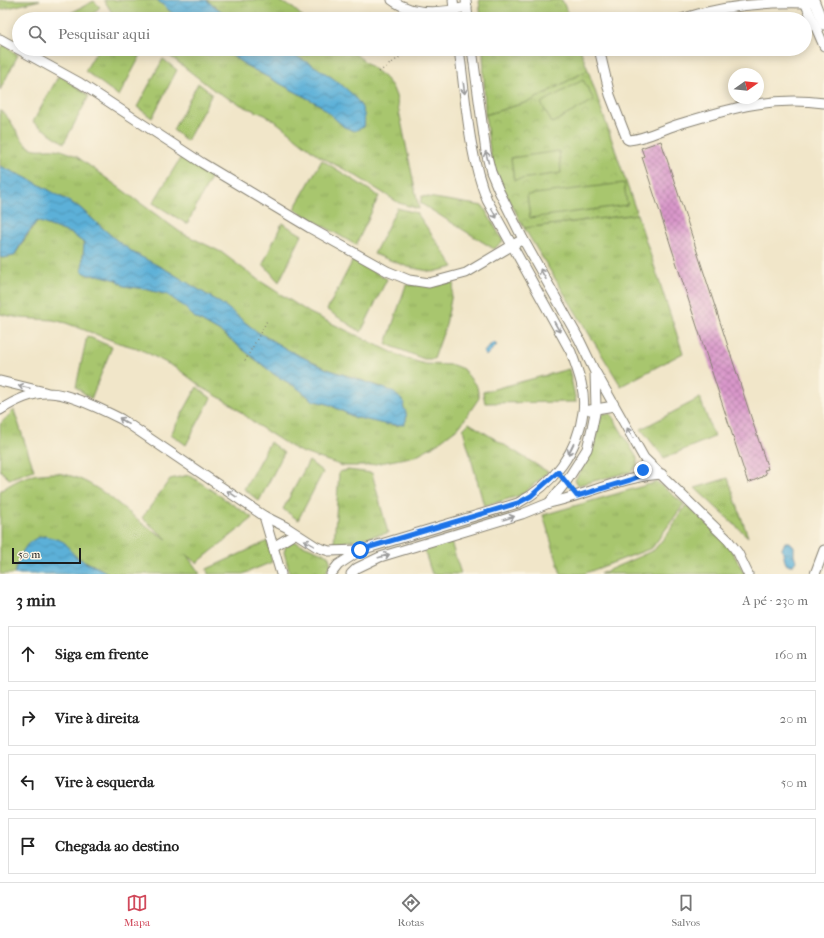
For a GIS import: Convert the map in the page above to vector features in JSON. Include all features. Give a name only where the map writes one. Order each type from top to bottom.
[{"type":"street","points":[[392,0],[409,9],[429,12]]},
{"type":"street","points":[[453,0],[455,12]]},
{"type":"street","points":[[708,12],[741,6],[809,1]]},
{"type":"street","points":[[809,1],[824,25]]},
{"type":"street","points":[[809,1],[824,46]]},
{"type":"street","points":[[458,12],[466,3]]},
{"type":"street","points":[[0,39],[12,46]]},
{"type":"street","points":[[31,56],[80,83],[202,163],[303,224],[387,271],[409,280],[430,283],[466,273],[513,247],[523,239]]},
{"type":"street","points":[[0,381],[49,393],[102,409],[121,419],[264,516],[313,545],[329,551],[360,550],[518,503],[531,496],[558,472],[574,443],[584,411],[579,374],[571,352],[487,200],[475,164],[460,56]]},
{"type":"street","points":[[473,56],[486,152],[499,191],[523,239],[579,339],[595,372],[644,458],[728,540],[738,553],[748,574]]},
{"type":"street","points":[[601,56],[610,95],[627,139],[629,140],[731,108],[761,102],[808,101],[824,103]]},
{"type":"street","points":[[549,503],[566,482],[587,449],[596,408],[595,372]]},
{"type":"street","points":[[0,410],[14,401],[49,393]]},
{"type":"street","points":[[584,411],[614,406]]},
{"type":"street","points":[[640,476],[644,468],[644,458]]},
{"type":"street","points":[[558,472],[577,496]]},
{"type":"street","points":[[351,574],[357,568],[380,557],[522,514],[549,503],[577,496],[640,476],[662,474]]},
{"type":"street","points":[[264,516],[281,574]]},
{"type":"street","points":[[273,547],[295,534]]},
{"type":"street","points":[[332,574],[340,569],[360,550]]},
{"type":"street","points":[[815,574],[824,550]]},
{"type":"street","points":[[329,551],[340,569]]},
{"type":"path","points":[[379,72],[401,56]]},
{"type":"path","points":[[245,361],[268,319]]},
{"type":"green space","points":[[0,0],[40,0],[0,10]]},
{"type":"green space","points":[[104,0],[157,0],[171,12],[112,12]]},
{"type":"green space","points":[[206,0],[277,0],[293,8],[297,12],[222,12]]},
{"type":"green space","points":[[479,0],[562,0],[567,12],[480,12]]},
{"type":"green space","points":[[94,1],[100,7],[95,12],[73,12]]},
{"type":"green space","points":[[4,44],[12,50],[12,56],[17,56],[0,90],[0,50]]},
{"type":"green space","points":[[94,56],[140,56],[119,96],[85,71]]},
{"type":"green space","points":[[170,56],[233,56],[245,65],[320,105],[344,127],[364,127],[363,113],[354,97],[338,83],[289,56],[358,56],[384,77],[392,86],[396,96],[419,209],[399,203],[353,174],[319,156],[275,121],[215,91]]},
{"type":"green space","points":[[483,56],[583,56],[588,70],[531,101],[485,115]]},
{"type":"green space","points":[[163,59],[177,70],[152,118],[137,107]]},
{"type":"green space","points":[[588,70],[637,214],[524,228],[497,177],[491,158],[485,115],[531,101]]},
{"type":"green space","points":[[59,75],[89,96],[64,143],[33,122]]},
{"type":"green space","points":[[583,80],[594,100],[552,123],[541,103]]},
{"type":"green space","points":[[198,83],[212,94],[187,141],[173,130]]},
{"type":"green space","points":[[0,110],[5,114],[23,141],[30,147],[65,151],[76,156],[180,232],[221,252],[257,279],[310,313],[404,358],[425,364],[453,365],[463,369],[477,387],[479,398],[460,426],[435,445],[415,456],[365,466],[343,466],[301,452],[291,447],[257,425],[231,404],[203,388],[178,369],[140,349],[119,343],[66,323],[53,320],[20,318],[0,314],[0,257],[3,258],[14,256],[37,221],[72,234],[84,243],[82,271],[88,275],[98,275],[117,280],[124,286],[145,289],[168,295],[183,306],[194,317],[222,333],[275,375],[296,387],[314,401],[328,404],[354,417],[398,426],[406,413],[403,406],[382,387],[327,369],[288,350],[256,331],[225,306],[170,272],[134,253],[115,239],[79,207],[31,180],[0,166]]},
{"type":"green space","points":[[559,151],[561,173],[514,180],[511,158]]},
{"type":"green space","points":[[181,157],[212,176],[187,224],[153,203]]},
{"type":"green space","points":[[322,160],[379,196],[356,245],[294,209]]},
{"type":"green space","points":[[624,183],[627,205],[530,218],[527,195]]},
{"type":"green space","points":[[422,196],[483,206],[503,241],[494,249],[420,203]]},
{"type":"green space","points":[[397,208],[417,213],[454,267],[433,272],[408,267],[374,254]]},
{"type":"green space","points":[[637,214],[683,353],[621,386],[524,228]]},
{"type":"green space","points":[[282,223],[302,235],[279,282],[263,264]]},
{"type":"green space","points":[[353,260],[387,279],[361,332],[327,310]]},
{"type":"green space","points":[[454,283],[446,325],[434,359],[424,359],[386,344],[406,285]]},
{"type":"green space","points":[[87,336],[112,347],[91,399],[76,387]]},
{"type":"green space","points":[[569,369],[576,402],[485,403],[483,392]]},
{"type":"green space","points":[[197,387],[211,398],[186,445],[171,434]]},
{"type":"green space","points":[[700,398],[714,437],[664,458],[641,429]]},
{"type":"green space","points":[[14,410],[34,470],[9,479],[0,470],[0,424]]},
{"type":"green space","points":[[604,413],[611,414],[637,458],[637,466],[630,472],[578,485],[575,480],[593,449],[601,416]]},
{"type":"green space","points":[[469,423],[548,472],[522,495],[484,506],[463,429]]},
{"type":"green space","points":[[270,442],[284,453],[259,501],[244,489]]},
{"type":"green space","points":[[309,461],[323,472],[298,520],[283,509]]},
{"type":"green space","points":[[348,470],[372,473],[388,533],[334,544],[339,472]]},
{"type":"green space","points":[[55,473],[78,479],[100,490],[145,526],[167,539],[142,518],[170,479],[189,475],[253,518],[197,563],[186,554],[200,574],[109,574],[78,558],[69,551],[21,554],[14,574],[0,574],[0,491],[14,482],[32,475]]},
{"type":"green space","points":[[728,478],[748,537],[695,488]]},
{"type":"green space","points":[[657,482],[684,504],[652,548],[583,574],[561,574],[543,515]]},
{"type":"green space","points":[[686,505],[726,541],[745,574],[600,574],[654,550],[668,533]]},
{"type":"green space","points":[[268,541],[272,562],[243,574],[208,574],[207,569]]},
{"type":"green space","points":[[293,541],[328,555],[331,564],[325,574],[290,574],[284,552],[287,543]]},
{"type":"green space","points":[[451,542],[461,574],[432,574],[424,550]]},
{"type":"water","points":[[157,0],[206,0],[222,12],[171,12]]},
{"type":"water","points":[[233,56],[297,57],[335,80],[355,98],[363,111],[365,119],[364,127],[354,131],[344,127],[320,105],[245,65]]},
{"type":"water","points":[[0,166],[31,180],[79,207],[115,239],[134,253],[170,272],[225,306],[256,331],[288,350],[327,369],[392,391],[405,403],[403,406],[406,413],[404,425],[384,424],[354,417],[328,404],[314,401],[296,387],[275,375],[222,333],[194,317],[183,306],[168,295],[145,289],[124,286],[117,280],[98,275],[88,275],[82,271],[84,243],[72,234],[37,221],[25,237],[14,256],[3,258],[0,257]]},
{"type":"water","points":[[493,342],[497,345],[486,356],[483,353]]},
{"type":"water","points":[[45,536],[64,542],[78,558],[109,574],[14,574],[24,549],[32,541]]},
{"type":"water","points":[[785,542],[790,542],[794,546],[796,561],[793,565],[787,565],[785,562],[782,549]]},
{"type":"building","points":[[661,141],[768,469],[764,470],[766,474],[762,477],[748,483],[642,157],[644,156],[641,148]]},
{"type":"route","points":[[360,550],[518,503],[546,485],[558,472],[577,496],[630,480],[640,476],[643,470]]}]
